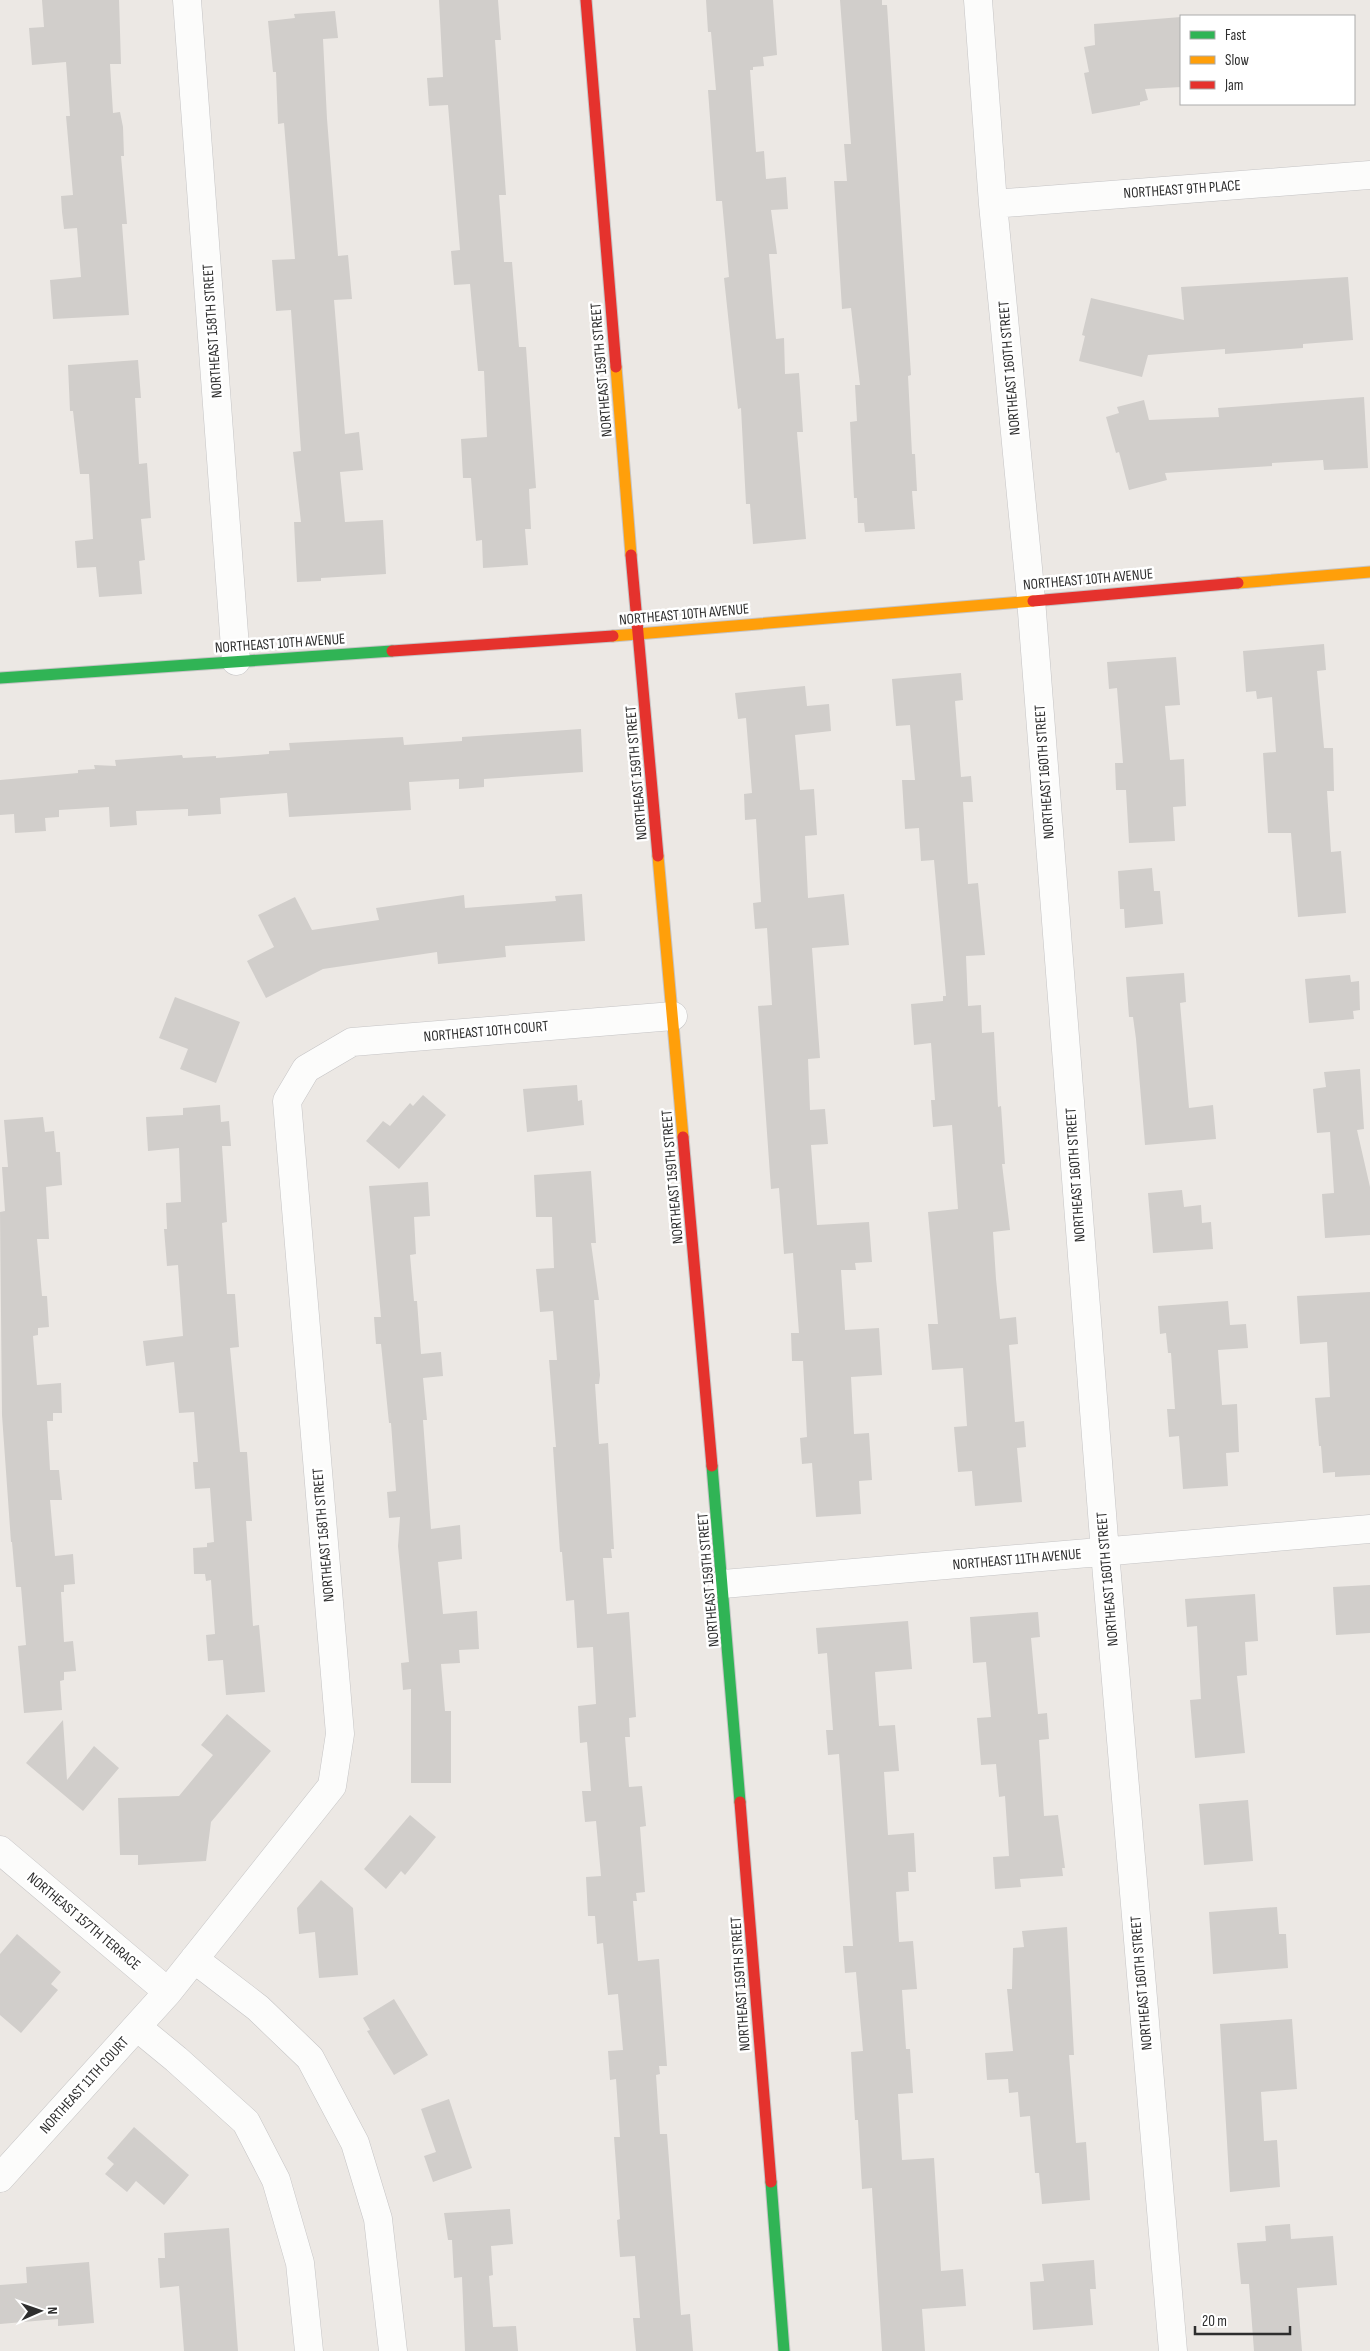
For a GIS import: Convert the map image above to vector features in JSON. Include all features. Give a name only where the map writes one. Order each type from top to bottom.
[{"type":"street","name":"NORTHEAST 158TH STREET","points":[[187,0],[236,661]]},
{"type":"street","name":"NORTHEAST 159TH STREET","points":[[586,0],[638,634],[724,1584],[784,2351]]},
{"type":"street","name":"NORTHEAST 160TH STREET","points":[[978,0],[993,204],[1031,599],[1105,1552],[1173,2351]]},
{"type":"street","name":"NORTHEAST 9TH PLACE","points":[[993,204],[1370,175]]},
{"type":"street","name":"NORTHEAST 10TH AVENUE","points":[[0,678],[638,634],[1031,599],[1370,572]]},
{"type":"street","name":"NORTHEAST 10TH COURT","points":[[306,1069],[352,1042],[673,1016]]},
{"type":"street","name":"NORTHEAST 158TH STREET","points":[[168,1992],[332,1786],[340,1734],[287,1101],[306,1069]]},
{"type":"street","name":"NORTHEAST 11TH AVENUE","points":[[724,1584],[1370,1529]]},
{"type":"street","name":"NORTHEAST 157TH TERRACE","points":[[0,1850],[168,1992]]},
{"type":"street","points":[[194,1959],[258,2008],[310,2058],[355,2143],[378,2219],[393,2351]]},
{"type":"street","name":"NORTHEAST 11TH COURT","points":[[0,2178],[168,1992]]},
{"type":"street","points":[[137,2027],[176,2059],[246,2122],[276,2180],[300,2263],[309,2351]]},
{"type":"building","points":[[42,0],[119,0],[121,64],[110,64],[113,113],[120,112],[123,127],[124,156],[121,156],[127,224],[122,224],[129,315],[53,319],[50,280],[81,277],[77,228],[64,229],[62,212],[61,196],[73,195],[66,116],[70,116],[66,62],[32,65],[29,28],[44,27]]},
{"type":"building","points":[[439,0],[498,0],[501,40],[495,40],[506,195],[499,195],[504,262],[512,262],[519,347],[526,347],[536,488],[529,489],[531,529],[525,529],[528,565],[483,568],[482,540],[476,541],[471,478],[463,478],[461,439],[487,437],[484,371],[478,371],[470,284],[454,285],[451,251],[460,250],[448,105],[429,106],[427,78],[443,77]]},
{"type":"building","points":[[706,0],[773,0],[777,55],[763,57],[764,66],[753,67],[753,70],[750,70],[756,152],[764,151],[766,179],[786,177],[788,209],[771,210],[777,254],[769,254],[776,339],[784,338],[785,374],[799,373],[803,432],[797,432],[806,539],[753,544],[750,504],[746,504],[741,408],[738,409],[724,278],[729,277],[722,201],[716,201],[708,90],[716,90],[711,32],[708,32]]},
{"type":"building","points":[[840,0],[882,0],[882,5],[887,5],[911,375],[908,376],[912,454],[915,454],[917,491],[912,491],[915,529],[865,532],[864,523],[858,523],[857,498],[854,498],[850,422],[857,421],[855,385],[860,385],[851,308],[842,309],[834,181],[847,181],[844,144],[851,144]]},
{"type":"building","points":[[335,11],[338,38],[323,39],[327,119],[338,256],[348,255],[352,299],[334,300],[345,434],[359,432],[363,470],[340,472],[345,522],[383,520],[386,574],[321,578],[321,581],[297,582],[294,522],[301,522],[293,452],[301,451],[291,310],[276,311],[272,260],[295,259],[284,123],[278,124],[276,72],[273,72],[268,21],[295,18],[294,14]]},
{"type":"building","points":[[1180,17],[1180,87],[1145,89],[1148,100],[1140,102],[1140,105],[1092,114],[1084,73],[1089,72],[1084,47],[1095,45],[1094,24]]},
{"type":"building","points":[[1348,277],[1353,340],[1303,344],[1303,348],[1225,354],[1225,349],[1148,355],[1142,377],[1079,361],[1085,336],[1082,335],[1091,298],[1184,320],[1181,287]]},
{"type":"building","points":[[138,360],[141,398],[135,398],[139,464],[147,463],[151,518],[141,519],[145,560],[139,561],[142,594],[99,597],[96,567],[77,568],[75,541],[93,539],[89,474],[80,474],[73,411],[70,411],[68,365]]},
{"type":"building","points":[[1364,397],[1368,468],[1324,470],[1323,460],[1272,463],[1272,466],[1165,473],[1167,480],[1129,490],[1119,452],[1116,453],[1106,417],[1119,413],[1117,407],[1144,400],[1149,420],[1219,417],[1218,408]]},
{"type":"building","points":[[1324,644],[1326,670],[1317,671],[1324,748],[1333,748],[1334,791],[1327,791],[1331,852],[1341,851],[1346,913],[1298,917],[1291,833],[1268,833],[1263,753],[1276,752],[1272,697],[1257,699],[1256,691],[1246,692],[1243,651]]},
{"type":"building","points":[[1176,657],[1180,705],[1165,706],[1170,760],[1184,759],[1186,806],[1173,807],[1175,841],[1129,843],[1126,790],[1116,790],[1115,763],[1123,763],[1117,688],[1109,689],[1107,662]]},
{"type":"building","points":[[961,673],[963,700],[955,701],[961,777],[971,776],[973,802],[963,802],[968,884],[978,883],[985,955],[966,956],[968,1006],[981,1005],[982,1033],[994,1032],[998,1107],[1001,1106],[1005,1164],[1002,1164],[1010,1230],[993,1232],[996,1279],[1000,1319],[1016,1317],[1018,1344],[1009,1345],[1015,1422],[1024,1421],[1026,1447],[1017,1448],[1022,1502],[975,1506],[972,1471],[958,1472],[954,1427],[967,1426],[963,1368],[932,1370],[928,1324],[938,1324],[928,1212],[958,1209],[952,1125],[933,1127],[931,1100],[935,1100],[931,1043],[914,1045],[911,1004],[943,1001],[943,996],[946,996],[934,860],[921,861],[919,828],[905,829],[902,780],[915,780],[910,725],[896,726],[892,679]]},
{"type":"building","points":[[805,686],[807,706],[829,704],[831,731],[795,735],[800,790],[814,789],[817,835],[805,836],[808,898],[844,894],[849,945],[812,948],[820,1058],[808,1059],[810,1110],[825,1109],[828,1144],[811,1145],[817,1225],[869,1222],[872,1262],[855,1263],[856,1270],[841,1270],[845,1330],[879,1328],[882,1375],[851,1377],[854,1434],[869,1433],[872,1480],[859,1481],[861,1514],[816,1517],[812,1463],[802,1464],[800,1438],[807,1437],[803,1361],[792,1361],[791,1333],[799,1333],[793,1253],[784,1254],[779,1188],[771,1189],[758,1006],[772,1005],[767,928],[755,929],[753,903],[761,902],[756,819],[745,820],[744,794],[752,793],[746,718],[738,719],[735,693]]},
{"type":"building","points":[[581,729],[583,772],[484,779],[484,787],[459,789],[459,779],[409,782],[411,810],[289,817],[287,793],[220,798],[221,814],[188,816],[188,809],[136,811],[137,825],[110,827],[109,807],[59,810],[59,817],[45,818],[46,831],[15,833],[14,814],[0,815],[0,780],[78,773],[78,770],[95,769],[94,765],[116,766],[115,760],[182,755],[183,758],[216,756],[216,758],[269,754],[269,751],[290,750],[289,743],[403,737],[404,745],[462,741],[462,737]]},
{"type":"building","points":[[1152,868],[1154,891],[1160,891],[1163,924],[1125,928],[1124,909],[1120,909],[1118,871]]},
{"type":"building","points":[[582,894],[585,941],[505,946],[506,957],[438,964],[437,952],[323,969],[266,998],[247,961],[274,947],[258,915],[295,897],[312,930],[379,920],[376,908],[464,895],[465,908],[556,901],[555,896]]},
{"type":"building","points":[[1184,973],[1186,1002],[1180,1003],[1189,1108],[1213,1105],[1216,1139],[1145,1145],[1136,1039],[1133,1017],[1129,1017],[1126,977]]},
{"type":"building","points":[[1350,975],[1351,982],[1359,981],[1360,1010],[1353,1011],[1354,1019],[1309,1023],[1305,979]]},
{"type":"building","points":[[175,997],[240,1022],[216,1083],[180,1069],[188,1049],[159,1038]]},
{"type":"building","points":[[1360,1069],[1364,1129],[1357,1130],[1370,1187],[1370,1235],[1325,1238],[1322,1194],[1334,1193],[1330,1132],[1317,1133],[1313,1089],[1326,1087],[1324,1072]]},
{"type":"building","points":[[577,1085],[578,1101],[582,1100],[584,1125],[527,1132],[523,1089]]},
{"type":"building","points":[[423,1095],[446,1115],[399,1169],[366,1141],[383,1121],[390,1126],[410,1103],[413,1106]]},
{"type":"building","points":[[220,1105],[221,1122],[229,1121],[231,1146],[222,1146],[227,1222],[222,1223],[227,1294],[235,1294],[239,1347],[230,1348],[240,1452],[247,1452],[252,1521],[246,1521],[253,1626],[259,1625],[265,1692],[226,1695],[223,1660],[208,1661],[206,1635],[215,1634],[211,1580],[206,1581],[205,1574],[194,1574],[193,1548],[207,1547],[207,1543],[214,1542],[210,1488],[195,1489],[193,1462],[198,1462],[194,1412],[179,1413],[174,1362],[146,1366],[143,1341],[183,1336],[178,1265],[167,1266],[164,1229],[167,1229],[166,1203],[181,1202],[179,1148],[148,1151],[146,1117],[183,1115],[183,1108]]},
{"type":"building","points":[[43,1117],[45,1132],[54,1131],[56,1152],[60,1152],[62,1185],[46,1187],[49,1239],[37,1239],[42,1296],[47,1296],[49,1327],[38,1328],[38,1335],[33,1336],[37,1385],[61,1383],[62,1413],[53,1413],[53,1421],[47,1421],[50,1470],[59,1470],[62,1500],[50,1500],[55,1556],[73,1554],[75,1584],[64,1585],[64,1592],[61,1592],[64,1642],[73,1641],[76,1671],[64,1672],[64,1680],[60,1681],[62,1710],[24,1713],[18,1646],[26,1645],[21,1587],[16,1587],[11,1542],[2,1415],[0,1212],[5,1211],[2,1167],[8,1167],[4,1120]]},
{"type":"building","points":[[591,1171],[596,1243],[591,1243],[599,1300],[594,1300],[600,1375],[599,1384],[595,1384],[599,1444],[608,1443],[614,1549],[611,1549],[612,1558],[603,1558],[607,1614],[629,1612],[636,1717],[629,1718],[630,1737],[625,1737],[629,1787],[642,1786],[646,1826],[640,1827],[645,1892],[636,1893],[637,1901],[633,1901],[638,1961],[659,1959],[667,2066],[659,2066],[660,2074],[656,2075],[660,2134],[667,2134],[681,2315],[690,2314],[693,2351],[636,2351],[633,2318],[640,2318],[635,2256],[620,2257],[617,2220],[620,2219],[614,2137],[620,2137],[616,2079],[610,2080],[608,2051],[623,2050],[618,1994],[608,1995],[603,1943],[597,1944],[595,1916],[588,1916],[586,1877],[601,1876],[596,1821],[585,1822],[582,1791],[591,1791],[587,1742],[580,1743],[578,1706],[596,1704],[593,1647],[577,1648],[574,1600],[566,1601],[562,1552],[560,1552],[553,1447],[556,1447],[549,1360],[557,1360],[553,1311],[540,1312],[536,1269],[554,1268],[552,1217],[536,1217],[534,1175]]},
{"type":"building","points":[[428,1182],[430,1216],[414,1217],[416,1254],[410,1255],[414,1301],[417,1301],[421,1354],[441,1352],[443,1376],[423,1378],[427,1420],[423,1420],[431,1529],[460,1525],[462,1559],[438,1562],[443,1614],[477,1611],[479,1649],[459,1650],[460,1663],[441,1664],[445,1711],[451,1711],[451,1783],[411,1783],[411,1689],[403,1690],[401,1663],[409,1662],[398,1546],[400,1517],[389,1518],[387,1492],[396,1491],[391,1423],[389,1423],[381,1344],[376,1344],[374,1317],[381,1317],[369,1186]]},
{"type":"building","points":[[1182,1190],[1184,1207],[1201,1205],[1202,1223],[1211,1222],[1213,1249],[1153,1253],[1148,1193]]},
{"type":"building","points":[[1370,1292],[1370,1475],[1335,1477],[1335,1472],[1323,1473],[1315,1398],[1330,1397],[1327,1342],[1300,1344],[1297,1296]]},
{"type":"building","points":[[1228,1301],[1230,1325],[1246,1324],[1248,1348],[1218,1350],[1222,1405],[1237,1404],[1239,1452],[1226,1453],[1228,1486],[1183,1489],[1179,1436],[1169,1437],[1167,1409],[1175,1409],[1171,1353],[1168,1353],[1166,1333],[1160,1334],[1158,1306]]},
{"type":"building","points":[[1370,1585],[1370,1633],[1336,1635],[1333,1587]]},
{"type":"building","points":[[1255,1594],[1258,1641],[1245,1642],[1247,1675],[1237,1676],[1245,1753],[1195,1758],[1190,1700],[1201,1699],[1197,1626],[1187,1627],[1185,1599]]},
{"type":"building","points":[[1038,1612],[1040,1637],[1031,1638],[1038,1714],[1047,1713],[1049,1739],[1039,1740],[1044,1816],[1058,1815],[1065,1868],[1062,1868],[1063,1876],[1020,1879],[1021,1887],[995,1889],[993,1857],[1009,1856],[1005,1796],[999,1797],[996,1764],[981,1765],[977,1718],[991,1717],[986,1662],[973,1663],[970,1617]]},
{"type":"building","points":[[908,1621],[912,1669],[875,1672],[879,1726],[895,1725],[899,1771],[884,1772],[888,1835],[914,1833],[916,1872],[908,1872],[909,1891],[896,1892],[899,1942],[913,1941],[917,1989],[902,1990],[906,2049],[910,2049],[913,2093],[898,2094],[902,2160],[934,2158],[941,2271],[963,2269],[966,2306],[922,2309],[925,2351],[882,2351],[872,2188],[862,2189],[858,2120],[855,2120],[851,2052],[863,2051],[856,1972],[845,1973],[843,1946],[853,1946],[839,1754],[828,1755],[826,1730],[833,1730],[827,1653],[818,1654],[816,1628]]},
{"type":"building","points":[[227,1714],[271,1751],[211,1822],[206,1861],[138,1865],[138,1855],[120,1855],[118,1798],[179,1796],[213,1755],[201,1745]]},
{"type":"building","points":[[63,1720],[67,1780],[94,1746],[119,1768],[83,1811],[26,1763]]},
{"type":"building","points":[[1248,1800],[1253,1861],[1204,1865],[1199,1804]]},
{"type":"building","points":[[410,1815],[436,1837],[405,1875],[401,1871],[386,1889],[364,1869]]},
{"type":"building","points":[[321,1880],[353,1908],[358,1975],[319,1978],[315,1932],[299,1934],[297,1908]]},
{"type":"building","points":[[1277,1907],[1279,1934],[1286,1934],[1288,1968],[1213,1974],[1209,1912]]},
{"type":"building","points":[[1067,1927],[1074,2055],[1069,2055],[1076,2143],[1086,2142],[1090,2200],[1042,2204],[1039,2173],[1035,2173],[1030,2116],[1020,2117],[1018,2092],[1009,2093],[1008,2079],[987,2080],[985,2053],[1013,2051],[1007,1989],[1012,1989],[1013,1948],[1024,1947],[1022,1931]]},
{"type":"building","points":[[17,1934],[61,1972],[51,1984],[58,1990],[21,2033],[0,2015],[0,1954]]},
{"type":"building","points":[[394,1999],[428,2055],[394,2075],[367,2031],[370,2030],[363,2018]]},
{"type":"building","points":[[1292,2019],[1297,2089],[1261,2092],[1264,2141],[1277,2140],[1280,2187],[1230,2192],[1220,2024]]},
{"type":"building","points":[[449,2099],[472,2168],[433,2182],[424,2156],[436,2152],[421,2109]]},
{"type":"building","points":[[134,2127],[189,2175],[164,2205],[136,2181],[127,2192],[105,2174],[114,2164],[107,2158]]},
{"type":"building","points":[[510,2209],[513,2244],[491,2246],[493,2275],[489,2276],[493,2327],[516,2326],[518,2351],[465,2351],[462,2277],[454,2278],[452,2240],[448,2240],[444,2213]]},
{"type":"building","points":[[1290,2224],[1291,2239],[1333,2236],[1337,2285],[1297,2288],[1302,2351],[1254,2351],[1249,2284],[1241,2284],[1237,2243],[1266,2241],[1265,2226]]},
{"type":"building","points":[[229,2228],[238,2351],[184,2351],[179,2286],[160,2288],[158,2258],[165,2258],[164,2233]]},
{"type":"building","points":[[1094,2260],[1096,2289],[1090,2289],[1093,2325],[1033,2330],[1030,2282],[1044,2281],[1042,2264]]},
{"type":"building","points":[[89,2262],[94,2323],[58,2326],[58,2319],[0,2324],[0,2285],[27,2283],[26,2267]]},
{"type":"traffic: fast","points":[[0,678],[392,651]]},
{"type":"traffic: fast","points":[[712,1466],[740,1802]]},
{"type":"traffic: fast","points":[[771,2182],[784,2351]]},
{"type":"traffic: slow","points":[[616,367],[631,555]]},
{"type":"traffic: slow","points":[[1238,583],[1370,572]]},
{"type":"traffic: slow","points":[[613,636],[1033,601]]},
{"type":"traffic: slow","points":[[658,856],[683,1137]]},
{"type":"traffic: jam","points":[[586,0],[616,367]]},
{"type":"traffic: jam","points":[[631,555],[658,856]]},
{"type":"traffic: jam","points":[[1033,601],[1238,583]]},
{"type":"traffic: jam","points":[[392,651],[613,636]]},
{"type":"traffic: jam","points":[[683,1137],[712,1466]]},
{"type":"traffic: jam","points":[[740,1802],[771,2182]]}]
